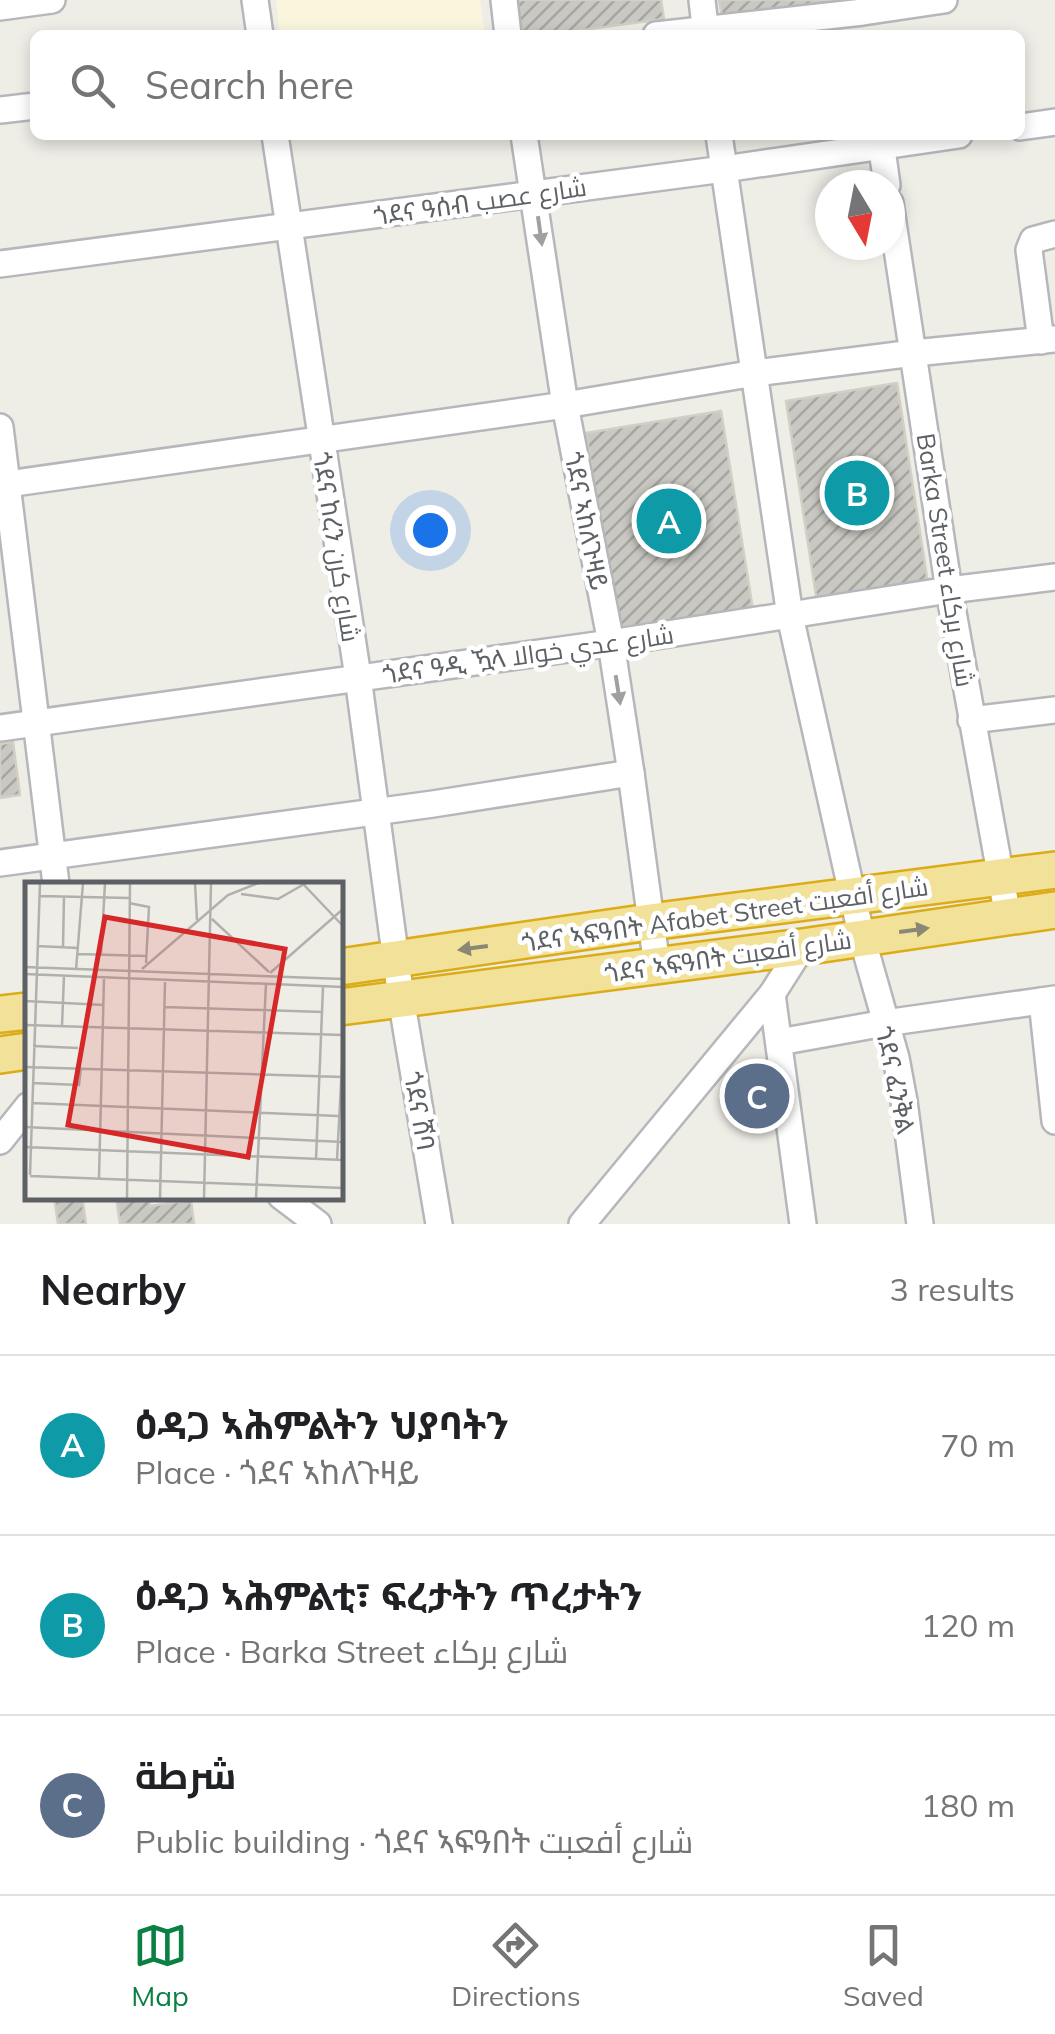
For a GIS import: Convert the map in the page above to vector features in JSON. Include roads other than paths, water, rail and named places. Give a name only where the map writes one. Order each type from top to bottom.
[{"type":"highway","name":"ጎደና ኣፍዓበት Afabet Street شارع أفعبت","points":[[396,960],[650,922],[1055,870]]},
{"type":"highway","name":"ጎደና ኣፍዓበት شارع أفعبت","points":[[342,1007],[1055,910]]},
{"type":"highway","points":[[342,967],[396,960]]},
{"type":"highway","points":[[0,1014],[25,1010]]},
{"type":"highway","points":[[0,1055],[25,1052]]},
{"type":"street","points":[[0,7],[52,0]]},
{"type":"street","points":[[255,0],[259,30]]},
{"type":"street","points":[[504,0],[507,30]]},
{"type":"street","points":[[702,0],[706,30]]},
{"type":"street","points":[[734,30],[864,16],[944,0]]},
{"type":"street","points":[[0,110],[30,107]]},
{"type":"street","points":[[1025,125],[1055,122]]},
{"type":"street","name":"ጎደና ከረን شارع كرن","points":[[275,140],[358,677],[396,960]]},
{"type":"street","name":"ጎደና ኣከለጉዛይ","points":[[525,140],[565,405],[611,644],[657,966]]},
{"type":"street","name":"ጎደና ፈንቅል","points":[[721,140],[790,616],[862,938],[896,1058],[920,1224]]},
{"type":"street","points":[[880,140],[885,170]]},
{"type":"street","name":"ጎደና ዓሰብ شارع عصب","points":[[0,264],[724,169],[880,140]]},
{"type":"street","points":[[4,485],[755,374],[914,352],[1048,340],[1029,250],[1033,240],[1055,234]]},
{"type":"street","name":"Barka Street شارع بركاء","points":[[899,260],[949,590],[1008,916]]},
{"type":"street","points":[[0,427],[4,485],[56,882]]},
{"type":"street","name":"ጎደና ዓዲ ዃላ شارع عدي خوالا","points":[[0,728],[611,644],[1055,577]]},
{"type":"street","points":[[971,720],[1055,710]]},
{"type":"street","points":[[0,864],[631,773]]},
{"type":"street","points":[[582,1224],[772,994],[802,947]]},
{"type":"street","name":"ጎደና ሸባ","points":[[396,960],[439,1224]]},
{"type":"street","points":[[772,994],[803,1224]]},
{"type":"street","points":[[779,1042],[1048,1000],[1055,1121]]},
{"type":"street","points":[[0,1141],[25,1110]]},
{"type":"street","points":[[284,1199],[318,1224]]},
{"type":"place","name":"ዕዳጋ ኣሕምልቲ፣ ፍረታትን ጥረታትን","points":[[857,493]]},
{"type":"place","name":"ዕዳጋ ኣሕምልትን ህያባትን","points":[[669,521]]},
{"type":"place","name":"شرطة","points":[[757,1096]]}]
